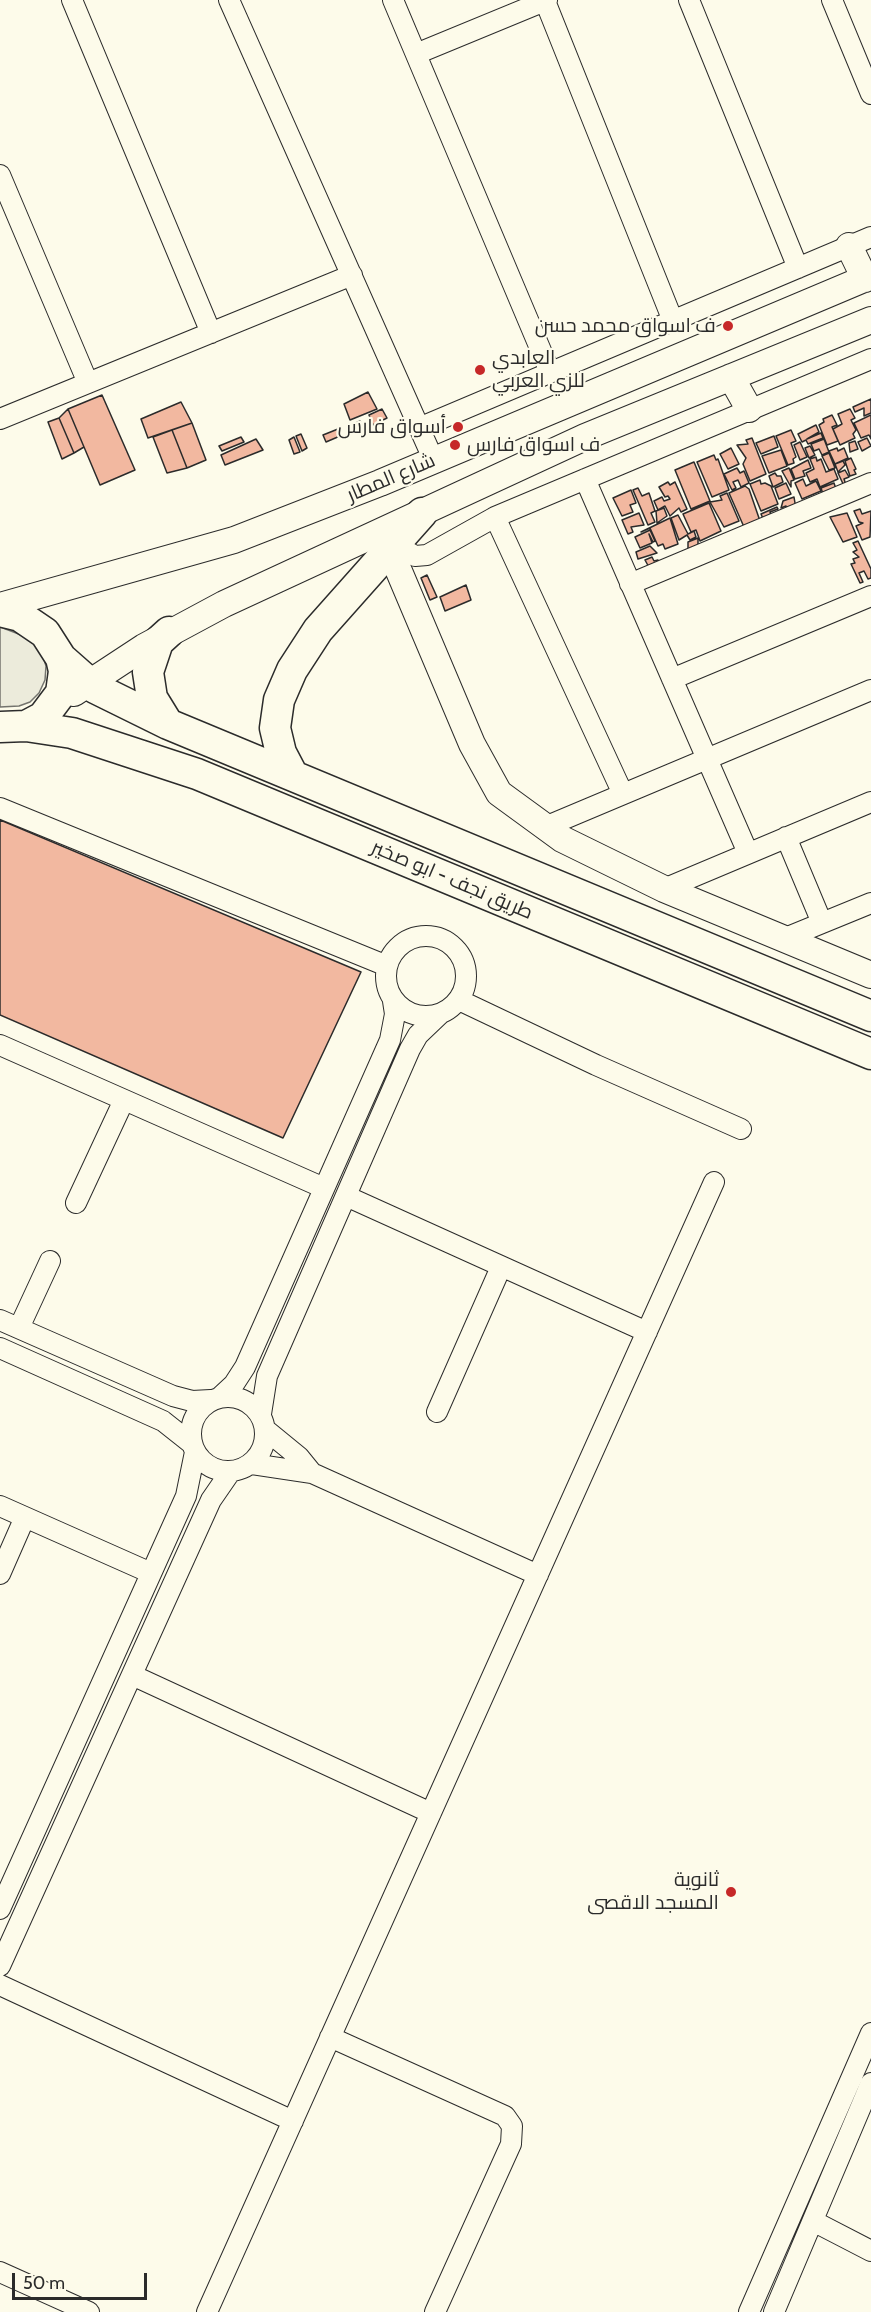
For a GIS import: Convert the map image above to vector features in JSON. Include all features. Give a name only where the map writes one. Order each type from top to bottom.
[{"type":"highway","points":[[292,774],[277,740],[275,728],[279,700],[292,670],[318,630],[422,513]]},
{"type":"highway","name":"طريق نجف - ابو صخير","points":[[0,611],[20,616],[34,623],[45,633],[61,658],[88,683],[114,699],[168,724],[871,1016]]},
{"type":"highway","points":[[168,724],[152,698],[148,672],[158,642],[169,632]]},
{"type":"highway","points":[[23,724],[56,702],[63,687],[61,658]]},
{"type":"highway","name":"طريق نجف - ابو صخير","points":[[23,724],[72,733],[197,774],[871,1054]]},
{"type":"main road","points":[[860,241],[868,277]]},
{"type":"main road","name":"شارع المطار","points":[[0,606],[234,540],[434,461],[868,277]]},
{"type":"main road","points":[[23,724],[169,632],[585,437],[871,320]]},
{"type":"main road","points":[[731,377],[749,409]]},
{"type":"main road","points":[[392,547],[472,744],[499,793],[562,839],[664,889],[871,975]]},
{"type":"street","points":[[72,0],[211,333]]},
{"type":"street","points":[[230,0],[434,461]]},
{"type":"street","points":[[393,0],[550,372]]},
{"type":"street","points":[[416,54],[547,0],[673,321]]},
{"type":"street","points":[[689,0],[798,268]]},
{"type":"street","points":[[832,0],[870,88]]},
{"type":"street","points":[[0,175],[88,383]]},
{"type":"street","points":[[419,428],[860,241]]},
{"type":"street","points":[[0,419],[352,275]]},
{"type":"street","points":[[392,547],[415,556],[427,555],[495,517],[871,359]]},
{"type":"street","points":[[585,479],[748,853]]},
{"type":"street","points":[[630,584],[871,483]]},
{"type":"street","points":[[495,517],[623,794]]},
{"type":"street","points":[[672,678],[871,596]]},
{"type":"street","points":[[545,827],[871,690]]},
{"type":"street","points":[[664,889],[871,802]]},
{"type":"street","points":[[0,808],[387,966]]},
{"type":"street","points":[[786,837],[822,924]]},
{"type":"street","points":[[783,939],[871,903]]},
{"type":"street","points":[[0,1909],[186,1496],[194,1448],[192,1425],[196,1414],[234,1384],[245,1367],[390,1040],[395,1014],[385,978],[387,966],[394,952],[405,941],[420,936],[436,937],[450,944],[461,955],[466,970],[465,986],[459,1000],[423,1030],[410,1049],[267,1377],[263,1422],[265,1442],[260,1454],[252,1464]]},
{"type":"street","points":[[459,1000],[741,1129]]},
{"type":"street","points":[[393,1001],[414,1015],[440,1014]]},
{"type":"street","points":[[0,1045],[324,1188]]},
{"type":"street","points":[[76,1203],[124,1100]]},
{"type":"street","points":[[207,2312],[714,1182]]},
{"type":"street","points":[[346,1196],[647,1332]]},
{"type":"street","points":[[19,1328],[50,1262]]},
{"type":"street","points":[[437,1412],[501,1267]]},
{"type":"street","points":[[0,1320],[173,1396],[192,1401],[242,1399],[253,1405],[263,1422],[312,1473]]},
{"type":"street","points":[[0,1348],[164,1421],[194,1448],[210,1467],[231,1471],[252,1464],[312,1473],[538,1575]]},
{"type":"street","points":[[0,1966],[214,1494],[231,1471]]},
{"type":"street","points":[[0,1506],[151,1574]]},
{"type":"street","points":[[0,1574],[25,1517]]},
{"type":"street","points":[[132,1675],[431,1812]]},
{"type":"street","points":[[0,1985],[293,2121]]},
{"type":"street","points":[[749,2312],[871,2033]]},
{"type":"street","points":[[330,2037],[505,2116],[512,2126],[511,2144],[435,2312]]},
{"type":"street","points":[[774,2312],[871,2083]]},
{"type":"street","points":[[840,2103],[858,2113]]},
{"type":"street","points":[[813,2221],[871,2251]]},
{"type":"street","points":[[0,2272],[89,2312]]},
{"type":"shaded area","points":[[0,627],[24,636],[34,644],[42,653],[46,666],[45,680],[39,693],[30,702],[19,706],[0,707]]},
{"type":"building","points":[[368,392],[377,409],[350,420],[344,404]]},
{"type":"building","points":[[102,395],[135,470],[100,485],[68,409]]},
{"type":"building","points":[[871,399],[871,413],[864,416],[864,408],[855,412],[853,407]]},
{"type":"building","points":[[181,402],[192,423],[148,438],[141,419]]},
{"type":"building","points":[[68,409],[84,447],[74,453],[59,418]]},
{"type":"building","points":[[382,409],[387,418],[373,425],[369,415]]},
{"type":"building","points":[[850,409],[855,418],[851,420],[856,430],[853,434],[855,438],[840,445],[833,429],[842,424],[838,414]]},
{"type":"building","points":[[832,415],[837,425],[832,427],[838,441],[827,445],[819,425],[824,422],[823,419]]},
{"type":"building","points":[[871,415],[871,439],[869,435],[861,438],[854,423]]},
{"type":"building","points":[[59,418],[74,453],[62,459],[48,422]]},
{"type":"building","points":[[360,421],[364,428],[351,433],[348,427]]},
{"type":"building","points":[[192,423],[206,460],[187,468],[172,430]]},
{"type":"building","points":[[816,425],[819,432],[807,439],[821,433],[823,438],[808,444],[806,440],[802,442],[798,434]]},
{"type":"building","points":[[338,429],[340,436],[326,442],[323,435]]},
{"type":"building","points":[[172,430],[187,468],[167,473],[153,437]]},
{"type":"building","points":[[791,430],[796,441],[791,443],[796,457],[793,459],[794,463],[788,465],[776,436]]},
{"type":"building","points":[[301,434],[307,448],[302,451],[296,436]]},
{"type":"building","points":[[774,436],[778,447],[761,454],[756,443]]},
{"type":"building","points":[[241,437],[244,442],[222,451],[219,446]]},
{"type":"building","points":[[294,437],[300,452],[294,454],[289,440]]},
{"type":"building","points":[[752,438],[766,474],[750,481],[743,464],[746,458],[737,445],[748,444],[746,440]]},
{"type":"building","points":[[867,438],[871,446],[862,451],[858,442]]},
{"type":"building","points":[[256,439],[263,450],[225,465],[221,455]]},
{"type":"building","points":[[824,439],[829,452],[822,455],[819,449],[814,451],[811,444]]},
{"type":"building","points":[[855,441],[858,449],[850,452],[849,443]]},
{"type":"building","points":[[800,442],[807,457],[800,460],[794,445]]},
{"type":"building","points":[[810,446],[815,455],[809,458],[805,448]]},
{"type":"building","points":[[731,448],[739,464],[728,469],[720,454]]},
{"type":"building","points":[[837,448],[838,451],[844,448],[848,458],[835,464],[829,451]]},
{"type":"building","points":[[781,450],[787,466],[769,473],[762,456]]},
{"type":"building","points":[[829,453],[835,468],[829,470],[822,456]]},
{"type":"building","points":[[714,455],[716,460],[718,459],[729,490],[712,497],[697,462]]},
{"type":"building","points":[[816,457],[817,461],[821,459],[826,472],[834,469],[838,479],[820,487],[817,479],[810,482],[806,473],[814,469],[810,459]]},
{"type":"building","points":[[851,458],[856,474],[850,476],[845,461]]},
{"type":"building","points":[[808,460],[811,468],[803,471],[805,476],[795,479],[791,469]]},
{"type":"building","points":[[843,461],[845,465],[838,472],[835,464]]},
{"type":"building","points":[[694,462],[710,501],[691,509],[675,470]]},
{"type":"building","points":[[737,468],[740,473],[744,471],[749,483],[741,487],[738,480],[733,482],[736,488],[732,490],[724,474]]},
{"type":"building","points":[[789,468],[794,480],[791,481],[791,487],[782,471]]},
{"type":"building","points":[[845,470],[849,477],[844,479],[846,485],[844,486],[838,473]]},
{"type":"building","points":[[775,473],[781,476],[783,482],[773,487],[769,476]]},
{"type":"building","points":[[803,479],[806,486],[816,481],[821,491],[802,499],[795,483]]},
{"type":"building","points":[[760,480],[761,484],[771,486],[778,504],[761,511],[750,484]]},
{"type":"building","points":[[668,482],[670,485],[675,482],[687,509],[681,512],[679,508],[670,516],[665,506],[658,510],[654,501],[662,497],[664,501],[670,499],[668,496],[665,497],[659,487]]},
{"type":"building","points":[[786,483],[791,494],[779,499],[775,488]]},
{"type":"building","points":[[834,483],[836,489],[823,494],[821,488]]},
{"type":"building","points":[[745,486],[749,489],[760,521],[744,527],[729,493]]},
{"type":"building","points":[[638,488],[642,496],[649,493],[655,511],[651,513],[655,522],[648,525],[633,490]]},
{"type":"building","points":[[631,490],[636,503],[630,505],[633,512],[622,516],[613,498]]},
{"type":"building","points":[[727,493],[739,521],[724,527],[710,502],[722,500],[720,496]]},
{"type":"building","points":[[794,497],[796,509],[787,509],[786,506],[781,508],[783,501]]},
{"type":"building","points":[[709,503],[721,531],[700,541],[696,530],[691,532],[683,514]]},
{"type":"building","points":[[777,507],[778,509],[770,512],[771,515],[764,521],[761,514]]},
{"type":"building","points":[[664,508],[667,516],[657,523],[656,511]]},
{"type":"building","points":[[860,509],[862,514],[871,511],[870,537],[862,540],[856,526],[863,523],[859,522],[854,511]]},
{"type":"building","points":[[639,513],[644,525],[631,527],[633,532],[628,534],[622,520]]},
{"type":"building","points":[[847,513],[857,537],[843,542],[830,517]]},
{"type":"building","points":[[678,515],[688,534],[694,531],[696,537],[690,540],[687,535],[679,540],[671,518]]},
{"type":"building","points":[[670,518],[678,544],[665,549],[663,544],[658,546],[650,528],[641,532]]},
{"type":"building","points":[[650,530],[655,541],[653,542],[649,534],[652,543],[640,548],[635,537]]},
{"type":"building","points":[[698,538],[698,547],[688,554],[688,542]]},
{"type":"building","points":[[858,541],[871,569],[871,578],[868,579],[864,571],[859,573],[863,582],[860,583],[851,564],[855,563],[853,559],[859,557],[853,552],[857,550],[853,543]]},
{"type":"building","points":[[650,546],[657,553],[638,559],[636,552]]},
{"type":"building","points":[[652,557],[654,561],[658,560],[661,566],[651,571],[645,560]]},
{"type":"building","points":[[427,575],[437,597],[430,600],[421,578]]},
{"type":"building","points":[[466,585],[471,600],[445,611],[440,597]]},
{"type":"building","points":[[0,820],[361,972],[283,1138],[0,1015]]},
{"type":"place","name":"ف اسواق محمد حسن","points":[[728,326]]},
{"type":"place","name":"العابدي للزي العربي","points":[[480,370]]},
{"type":"place","name":"أسواق فارس","points":[[458,427]]},
{"type":"place","name":"ف اسواق فارس","points":[[455,445]]},
{"type":"place","name":"ثانوية المسجد الاقصى","points":[[731,1892]]}]
